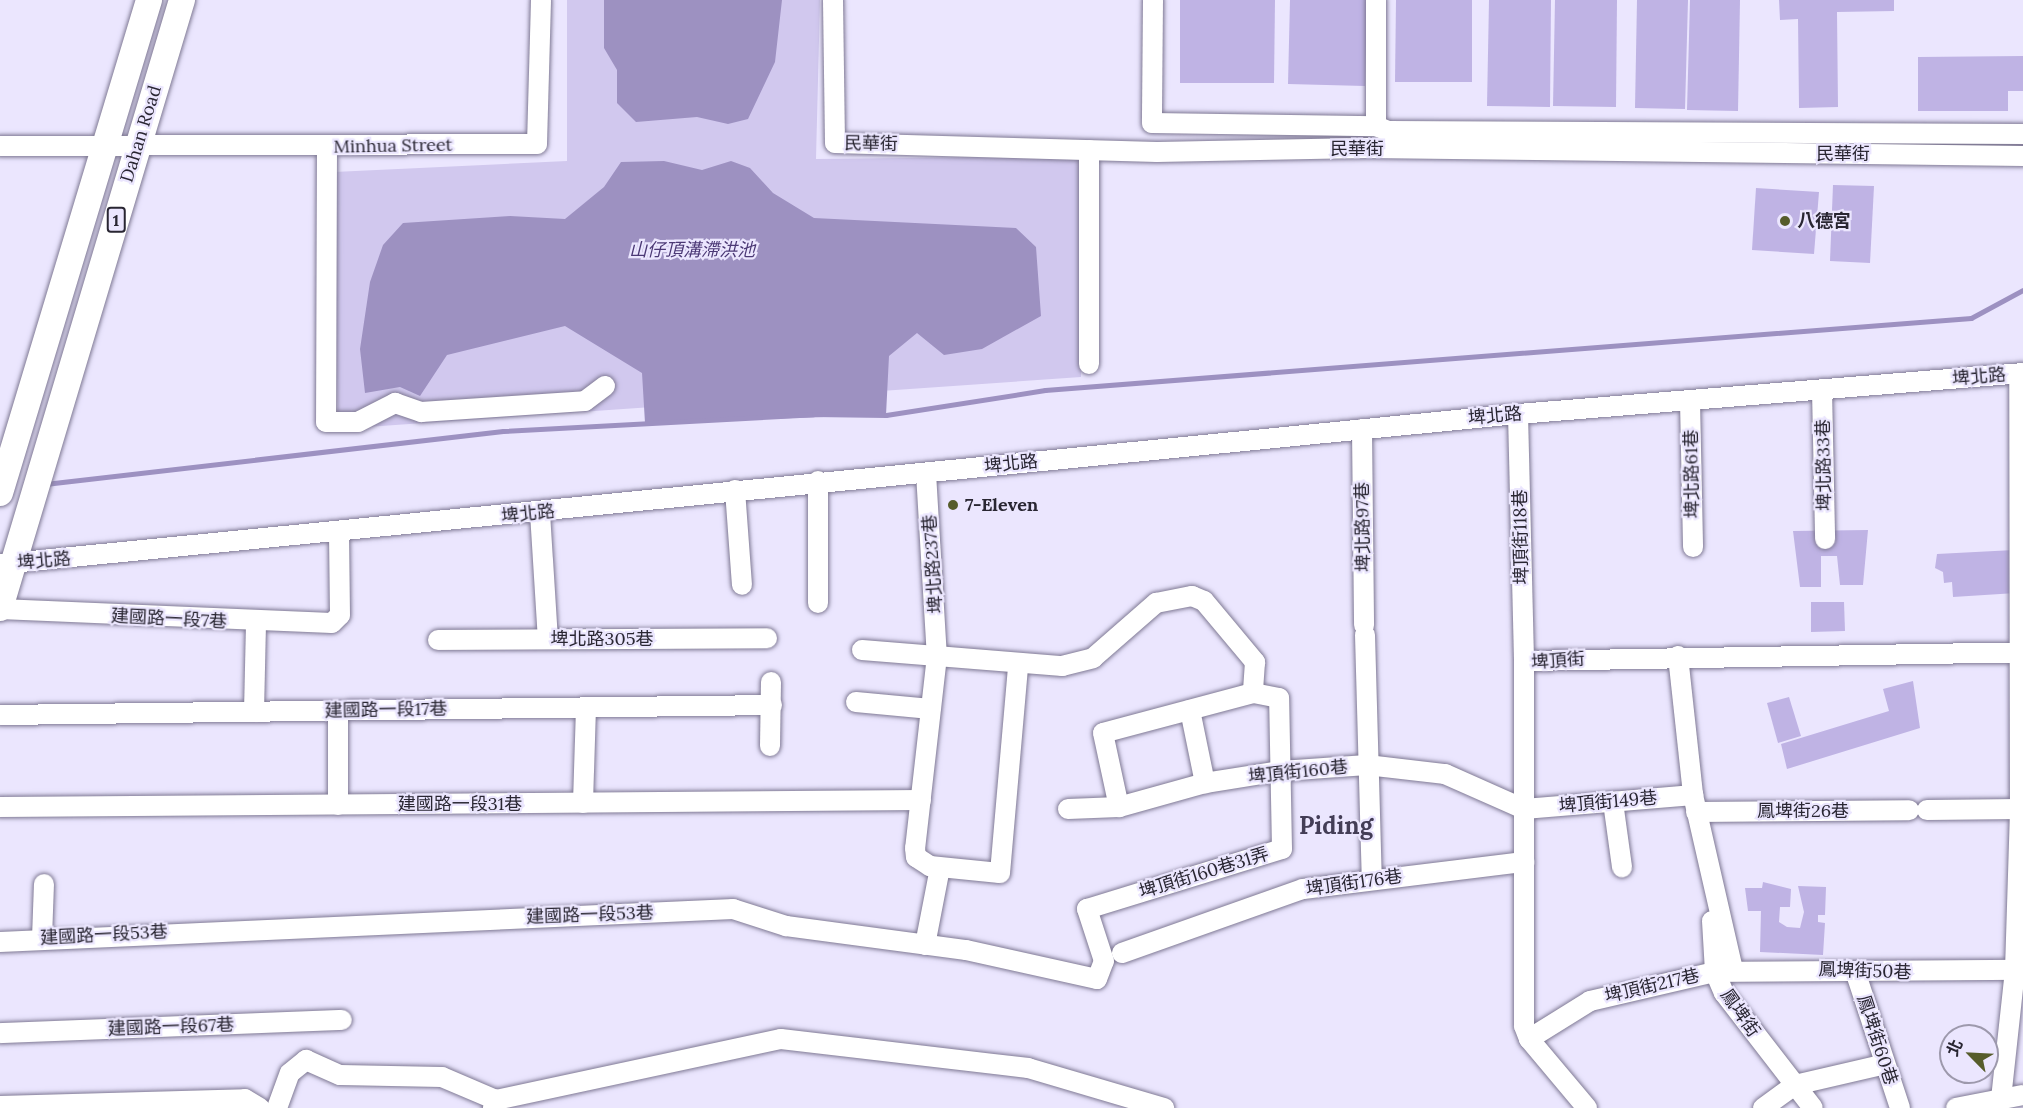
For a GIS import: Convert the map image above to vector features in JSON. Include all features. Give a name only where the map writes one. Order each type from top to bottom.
[{"type":"main road","name":"Dahan Road","points":[[0,493],[149,0]]},
{"type":"main road","name":"Dahan Road","points":[[11,558],[50,441],[182,0]]},
{"type":"main road","name":"1","points":[[0,609],[11,558]]},
{"type":"street","name":"Minhua Street","points":[[0,146],[137,148],[537,144],[541,0]]},
{"type":"street","name":"民華街","points":[[833,0],[835,143],[1089,150],[2023,156]]},
{"type":"street","points":[[1153,0],[1152,123],[1376,126],[1388,131],[2023,134]]},
{"type":"street","points":[[1376,0],[1376,126]]},
{"type":"street","points":[[327,146],[326,422],[358,422],[395,403],[421,412],[585,401],[605,386]]},
{"type":"street","points":[[1089,150],[1089,364]]},
{"type":"street","points":[[2001,1099],[2015,970],[2020,810],[2021,373]]},
{"type":"street","name":"埤北路","points":[[11,558],[339,532],[540,513],[818,481],[926,473],[1518,414],[2021,373]]},
{"type":"street","name":"埤北路33巷","points":[[1822,390],[1825,540]]},
{"type":"street","name":"埤北路61巷","points":[[1690,401],[1694,547]]},
{"type":"street","name":"埤頂街118巷","points":[[1518,414],[1524,661]]},
{"type":"street","name":"埤北路97巷","points":[[1362,429],[1366,765],[1372,880]]},
{"type":"street","name":"埤北路237巷","points":[[926,473],[937,656],[916,857],[940,868]]},
{"type":"street","points":[[818,481],[818,603]]},
{"type":"street","points":[[735,490],[742,585]]},
{"type":"street","points":[[540,513],[548,639]]},
{"type":"street","name":"建國路一段7巷","points":[[0,609],[256,623],[338,620],[339,532]]},
{"type":"street","points":[[862,650],[937,656],[1018,667],[1062,666],[1093,658],[1156,603],[1192,596],[1204,601],[1255,663],[1253,693]]},
{"type":"street","points":[[254,712],[256,623]]},
{"type":"street","name":"埤北路305巷","points":[[438,640],[766,638]]},
{"type":"street","name":"埤頂街","points":[[1529,1039],[1524,862],[1524,661],[1678,656],[2022,652]]},
{"type":"street","name":"鳳埤街","points":[[1678,656],[1695,803],[1708,864],[1724,971],[1737,1013],[1813,1108]]},
{"type":"street","points":[[925,945],[940,868],[1000,873],[1018,667]]},
{"type":"street","points":[[770,746],[771,682]]},
{"type":"street","points":[[1119,807],[1103,733],[1253,693],[1280,698],[1281,771]]},
{"type":"street","points":[[856,702],[931,709]]},
{"type":"street","name":"建國路一段17巷","points":[[0,715],[772,705]]},
{"type":"street","points":[[583,803],[586,708]]},
{"type":"street","points":[[1190,710],[1205,783]]},
{"type":"street","points":[[338,711],[338,805]]},
{"type":"street","name":"埤頂街160巷","points":[[1068,809],[1119,807],[1205,783],[1281,771],[1366,765],[1444,774],[1524,809]]},
{"type":"street","name":"埤頂街160巷31弄","points":[[1087,909],[1282,849],[1281,771]]},
{"type":"street","name":"建國路一段31巷","points":[[0,807],[921,800]]},
{"type":"street","points":[[1613,802],[1622,867]]},
{"type":"street","name":"埤頂街149巷","points":[[1524,809],[1613,802],[1695,803]]},
{"type":"street","name":"鳳埤街26巷","points":[[1695,803],[1918,810],[2020,810]]},
{"type":"street","name":"埤頂街176巷","points":[[1122,953],[1303,889],[1524,862]]},
{"type":"street","points":[[42,938],[44,884]]},
{"type":"street","name":"建國路一段53巷","points":[[0,942],[42,938],[733,909],[786,926],[925,945],[1097,979],[1104,961],[1087,909]]},
{"type":"street","name":"鳳埤街50巷","points":[[1724,971],[2015,970]]},
{"type":"street","name":"埤頂街217巷","points":[[1529,1039],[1590,1001],[1724,971]]},
{"type":"street","name":"鳳埤街60巷","points":[[1855,971],[1900,1108]]},
{"type":"street","name":"建國路一段67巷","points":[[0,1033],[342,1020]]},
{"type":"street","points":[[277,1108],[290,1073],[306,1060],[340,1075],[442,1077],[494,1104],[781,1039],[1028,1068],[1164,1108]]},
{"type":"street","points":[[1529,1039],[1587,1108]]},
{"type":"street","points":[[1763,1108],[1795,1085],[1885,1064]]},
{"type":"street","points":[[0,1106],[245,1099],[260,1108]]},
{"type":"street","points":[[1956,1108],[2001,1099],[2022,1099]]},
{"type":"green space","name":"山仔頂溝滯洪池","points":[[567,0],[820,0],[816,159],[1081,156],[1081,377],[338,429],[334,172],[567,161]]},
{"type":"shaded area","points":[[604,0],[782,0],[775,62],[748,119],[728,124],[697,117],[636,122],[617,103],[617,70],[604,48]]},
{"type":"shaded area","points":[[664,161],[702,170],[731,161],[750,168],[773,193],[814,218],[1016,228],[1036,247],[1041,316],[982,349],[944,355],[917,333],[889,356],[886,415],[645,423],[642,373],[565,326],[447,355],[420,396],[400,387],[365,393],[360,349],[370,282],[383,245],[403,223],[510,216],[565,219],[604,187],[621,162]]},
{"type":"building","points":[[1180,0],[1275,0],[1274,83],[1180,83]]},
{"type":"building","points":[[1290,0],[1367,0],[1365,86],[1288,84]]},
{"type":"building","points":[[1396,0],[1472,0],[1472,82],[1395,82]]},
{"type":"building","points":[[1489,0],[1551,0],[1550,107],[1487,106]]},
{"type":"building","points":[[1555,0],[1617,0],[1616,107],[1553,106]]},
{"type":"building","points":[[1637,0],[1688,0],[1685,109],[1635,108]]},
{"type":"building","points":[[1690,0],[1740,0],[1738,111],[1687,110]]},
{"type":"building","points":[[1779,0],[1894,0],[1894,11],[1837,12],[1838,107],[1799,108],[1798,19],[1780,20]]},
{"type":"building","points":[[2023,56],[2023,91],[2008,91],[2008,111],[1918,111],[1918,57]]},
{"type":"building","points":[[1833,185],[1874,186],[1870,263],[1830,261]]},
{"type":"building","name":"八德宮","points":[[1756,188],[1819,192],[1814,254],[1752,250]]},
{"type":"building","points":[[1868,530],[1863,585],[1840,585],[1837,556],[1821,556],[1821,587],[1800,587],[1793,531]]},
{"type":"building","points":[[2014,550],[2016,593],[1953,597],[1952,582],[1944,583],[1943,572],[1935,568],[1937,554]]},
{"type":"building","points":[[1811,602],[1844,602],[1845,631],[1811,632]]},
{"type":"building","points":[[1913,681],[1920,728],[1787,769],[1781,744],[1889,711],[1883,689]]},
{"type":"building","points":[[1789,697],[1801,736],[1778,743],[1767,703]]},
{"type":"building","points":[[1763,882],[1791,889],[1790,907],[1780,907],[1779,922],[1787,927],[1800,928],[1804,912],[1798,886],[1826,887],[1825,915],[1818,915],[1818,922],[1825,923],[1823,955],[1760,952],[1761,911],[1748,911],[1745,888],[1762,888]]},
{"type":"waterway","points":[[45,484],[503,431],[814,414],[886,415],[1045,390],[1971,318],[2023,290]]},
{"type":"place","name":"八德宮","points":[[1785,221]]},
{"type":"place","name":"7-Eleven","points":[[953,505]]},
{"type":"district","name":"Piding","points":[[1336,826]]}]
